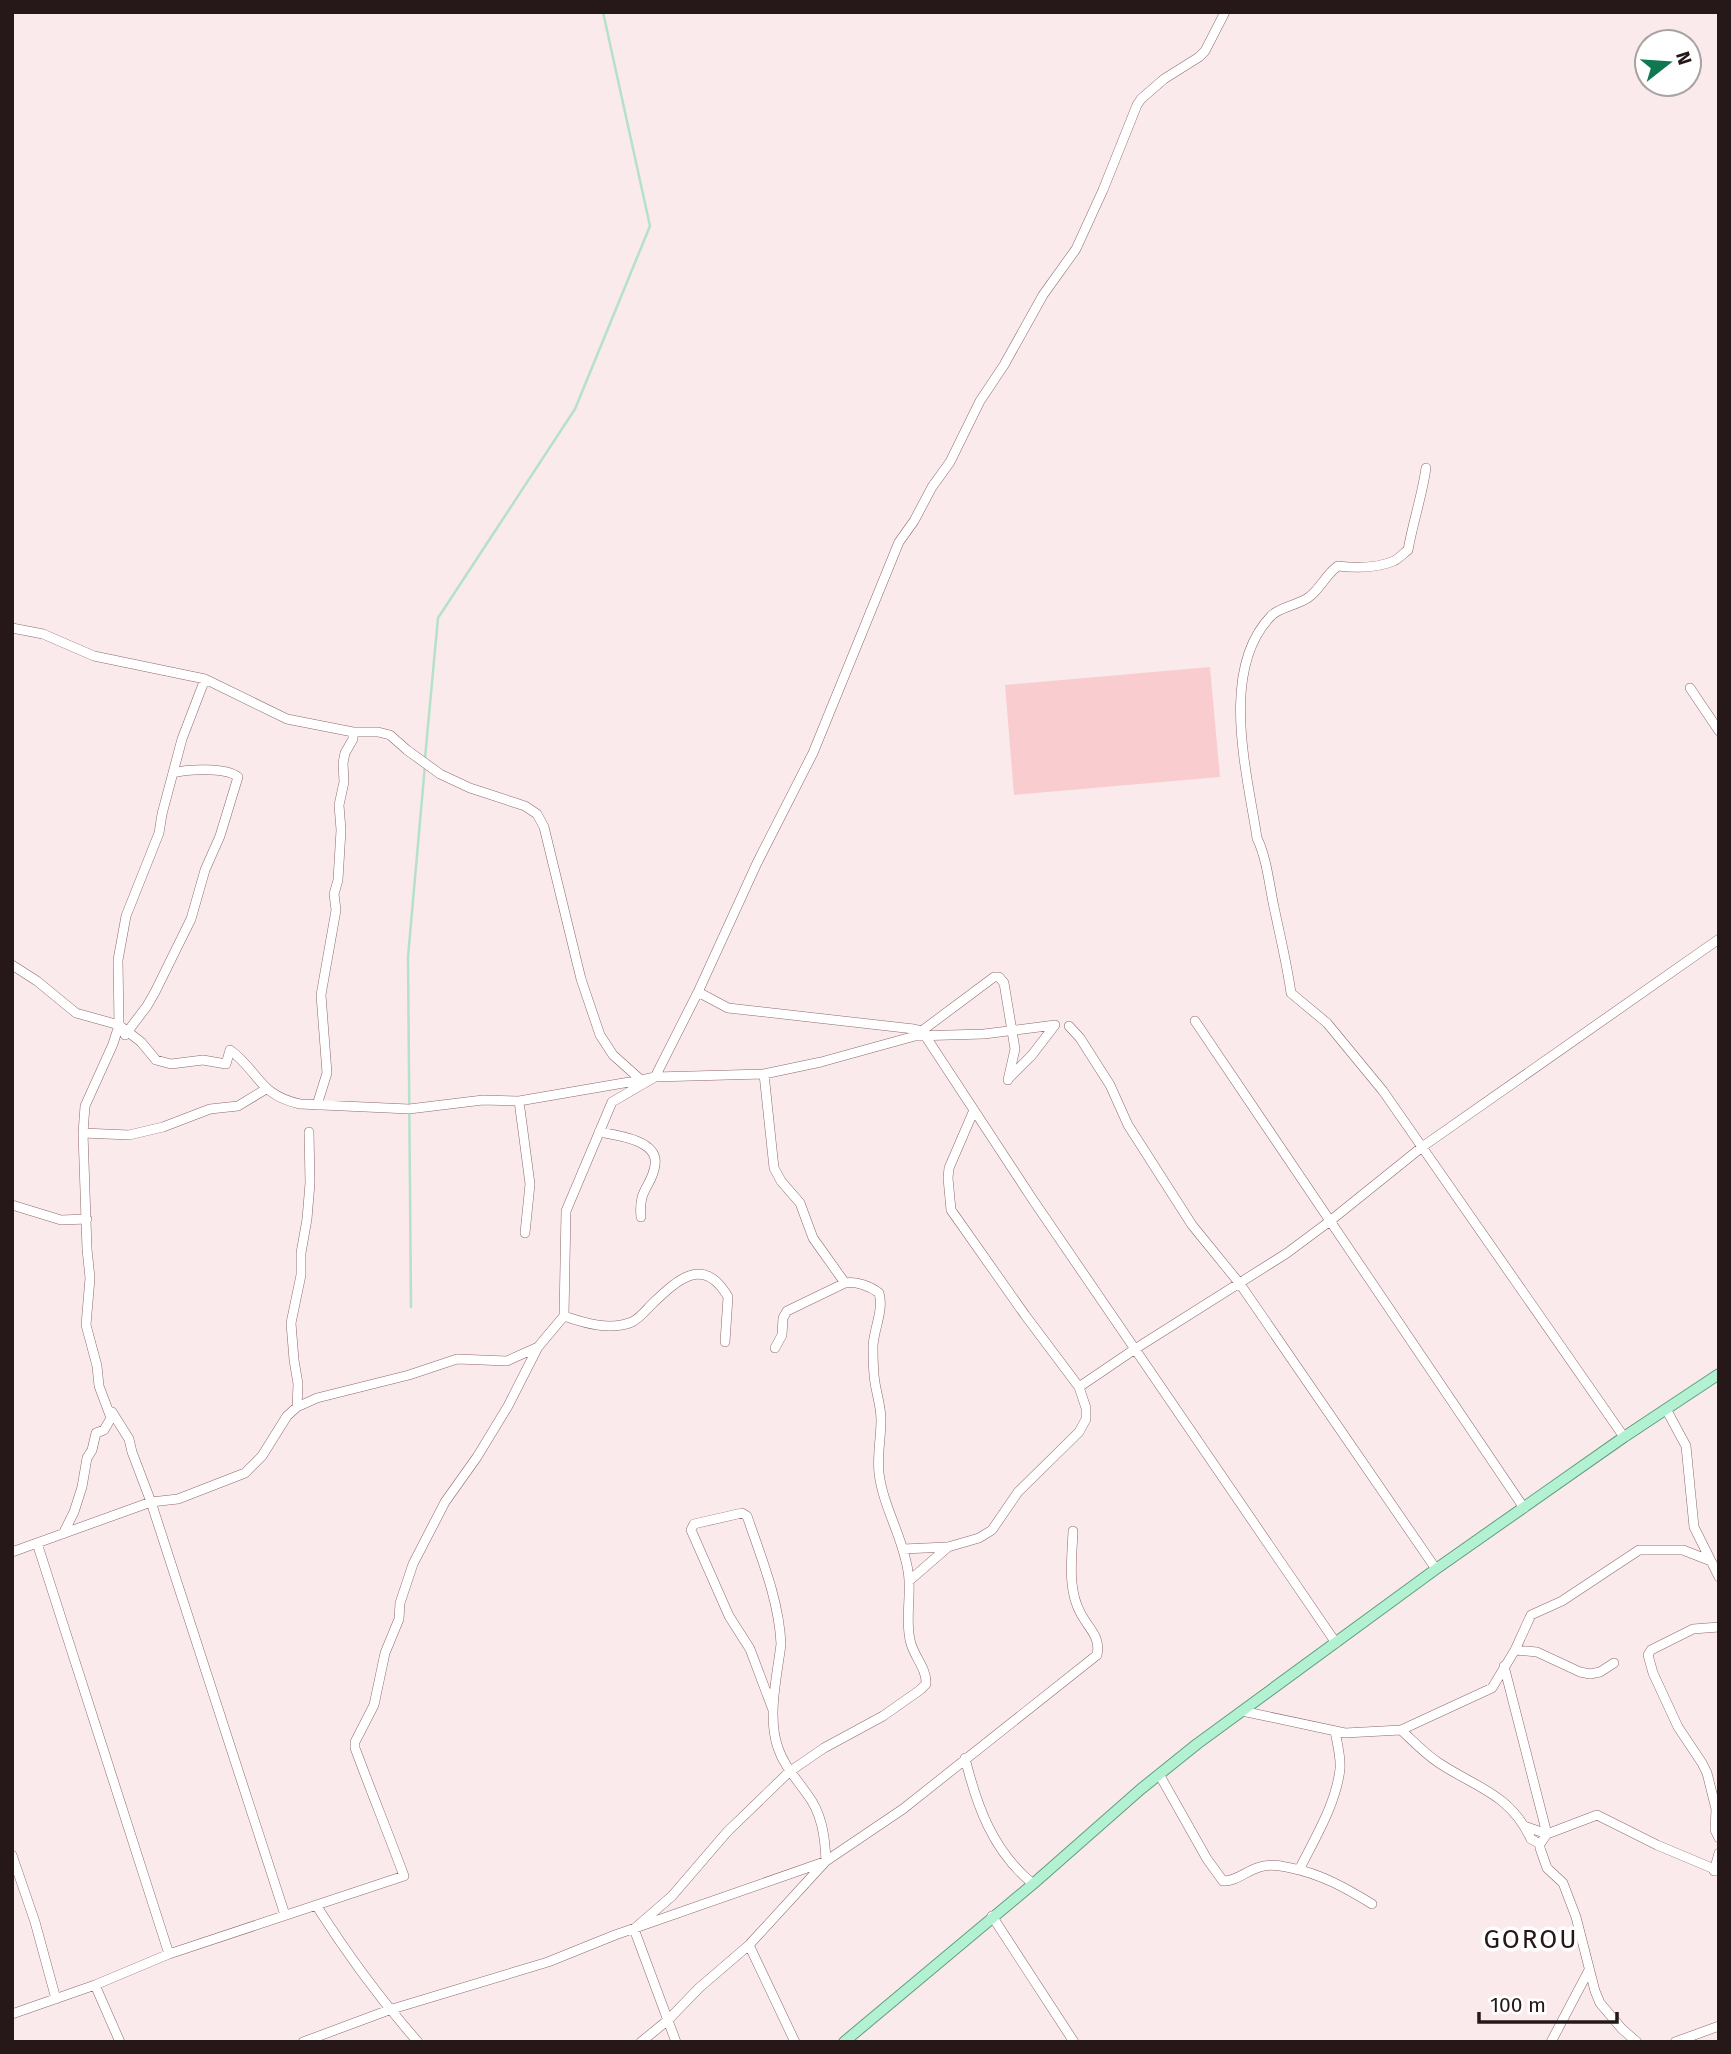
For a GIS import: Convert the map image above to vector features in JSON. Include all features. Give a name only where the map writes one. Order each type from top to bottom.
[{"type":"main road","points":[[844,2042],[1033,1884],[1159,1774],[1436,1569],[1719,1374]]},
{"type":"street","points":[[12,2014],[95,1985],[169,1954],[404,1876],[376,1807],[355,1742],[374,1704],[385,1653],[399,1619],[400,1603],[413,1564],[445,1502],[504,1413],[538,1347],[564,1316],[566,1211],[612,1102],[655,1077],[698,992],[757,863],[813,753],[899,542],[950,462],[980,401],[1004,365],[1042,295],[1076,249],[1137,105],[1164,79],[1205,51],[1225,12]]},
{"type":"street","points":[[1426,468],[1422,498],[1408,550],[1394,561],[1353,568],[1338,566],[1331,570],[1320,587],[1308,598],[1273,612],[1254,641],[1244,667],[1241,719],[1257,838],[1269,877],[1287,960],[1291,993],[1327,1023],[1383,1091],[1624,1437]]},
{"type":"street","points":[[12,628],[43,634],[94,656],[205,679],[287,719],[353,732],[390,735],[440,774],[470,788],[525,806],[537,814],[544,827],[581,979],[600,1035],[614,1055],[641,1080]]},
{"type":"street","points":[[63,1534],[82,1487],[87,1458],[96,1433],[103,1430],[111,1418],[99,1385],[86,1325],[90,1278],[83,1133],[85,1106],[119,1025],[118,960],[124,926],[159,833],[182,739],[205,679]]},
{"type":"street","points":[[1690,688],[1719,731]]},
{"type":"street","points":[[317,1105],[327,1073],[321,995],[336,910],[334,894],[340,853],[339,805],[344,782],[343,763],[353,739],[353,732]]},
{"type":"street","points":[[113,1044],[128,1033],[155,992],[191,919],[205,870],[220,836],[238,777],[230,771],[173,773]]},
{"type":"street","points":[[1080,1388],[1135,1349],[1287,1253],[1330,1222],[1422,1147],[1719,939]]},
{"type":"street","points":[[12,965],[37,981],[76,1013],[119,1025],[141,1041],[156,1060],[171,1064],[203,1060],[226,1064],[230,1050],[266,1089],[285,1100],[317,1105],[405,1109],[483,1100],[519,1101],[655,1077],[764,1074],[921,1035],[984,1034],[1012,1030],[1055,1025],[1008,1080],[1015,1049],[1012,1030],[1004,983],[999,977],[994,977],[921,1035]]},
{"type":"street","points":[[698,992],[728,1008],[914,1029],[921,1035],[1336,1643]]},
{"type":"street","points":[[1195,1021],[1524,1508]]},
{"type":"street","points":[[1069,1026],[1111,1085],[1128,1125],[1192,1225],[1240,1284],[1436,1569]]},
{"type":"street","points":[[764,1074],[774,1168],[781,1181],[800,1203],[813,1238],[845,1283]]},
{"type":"street","points":[[83,1133],[128,1135],[163,1127],[210,1109],[238,1106],[266,1089]]},
{"type":"street","points":[[519,1101],[530,1184],[525,1233]]},
{"type":"street","points":[[904,1549],[948,1546],[979,1538],[992,1530],[1018,1492],[1079,1432],[1086,1419],[1080,1388],[951,1210],[949,1168],[974,1110]]},
{"type":"street","points":[[297,1407],[298,1384],[291,1322],[307,1219],[310,1183],[309,1132]]},
{"type":"street","points":[[599,1132],[624,1136],[643,1144],[655,1156],[655,1166],[642,1193],[641,1217]]},
{"type":"street","points":[[12,1205],[61,1220],[87,1219]]},
{"type":"street","points":[[564,1316],[587,1323],[614,1326],[629,1323],[678,1282],[702,1273],[708,1275],[728,1297],[725,1342]]},
{"type":"street","points":[[634,1929],[672,1896],[727,1832],[789,1772],[824,1748],[883,1716],[926,1684],[924,1670],[916,1659],[910,1642],[909,1581],[904,1549],[883,1493],[879,1473],[881,1422],[873,1346],[881,1299],[879,1293],[853,1282],[845,1283],[787,1311],[783,1318],[782,1335],[775,1348]]},
{"type":"street","points":[[12,1552],[151,1502],[178,1499],[245,1473],[262,1456],[287,1416],[297,1407],[317,1398],[409,1375],[457,1359],[507,1362],[538,1347]]},
{"type":"street","points":[[99,1385],[131,1445],[285,1915]]},
{"type":"street","points":[[1666,1409],[1686,1446],[1694,1527],[1719,1577]]},
{"type":"street","points":[[774,1710],[750,1649],[729,1616],[691,1530],[694,1524],[742,1513],[747,1516],[769,1576],[781,1634],[774,1710],[776,1740],[789,1772],[808,1795],[819,1816],[825,1839],[826,1861]]},
{"type":"street","points":[[641,2042],[749,1945],[826,1861],[903,1809],[1097,1654],[1097,1639],[1082,1616],[1072,1590],[1073,1531]]},
{"type":"street","points":[[37,1543],[169,1954]]},
{"type":"street","points":[[909,1581],[948,1546]]},
{"type":"street","points":[[1242,1711],[1345,1733],[1401,1730],[1492,1688],[1515,1650],[1531,1615],[1562,1601],[1639,1550],[1683,1549],[1711,1561]]},
{"type":"street","points":[[1719,1628],[1693,1629],[1651,1650],[1648,1655],[1653,1673],[1678,1727],[1707,1773],[1716,1809],[1715,1830],[1719,1838]]},
{"type":"street","points":[[1515,1650],[1537,1651],[1580,1672],[1590,1674],[1601,1672],[1614,1663]]},
{"type":"street","points":[[1504,1666],[1547,1834]]},
{"type":"street","points":[[1401,1730],[1440,1764],[1506,1803],[1527,1827],[1531,1839],[1540,1844],[1547,1868],[1563,1883],[1576,1917],[1600,2003],[1637,2042]]},
{"type":"street","points":[[1299,1870],[1336,1789],[1340,1768],[1335,1731]]},
{"type":"street","points":[[965,1758],[975,1798],[985,1822],[1023,1876],[1033,1884]]},
{"type":"street","points":[[1159,1774],[1207,1859],[1223,1881],[1272,1864],[1311,1872],[1343,1886],[1372,1904]]},
{"type":"street","points":[[1540,1844],[1547,1834],[1597,1815],[1657,1846],[1716,1871],[1719,1853]]},
{"type":"street","points":[[1527,1827],[1547,1834]]},
{"type":"street","points":[[12,1856],[35,1922],[57,1999]]},
{"type":"street","points":[[303,2042],[389,2010],[548,1962],[826,1861]]},
{"type":"street","points":[[316,1905],[350,1958],[389,2010],[418,2042]]},
{"type":"street","points":[[992,1916],[1073,2042]]},
{"type":"street","points":[[634,1929],[676,2042]]},
{"type":"street","points":[[749,1945],[795,2042]]},
{"type":"street","points":[[1551,2042],[1589,1970]]},
{"type":"street","points":[[95,1985],[120,2042]]},
{"type":"street","points":[[1675,2042],[1719,2026]]},
{"type":"shaded area","points":[[1210,667],[1220,777],[1014,795],[1005,685]]},
{"type":"waterway","points":[[425,758],[438,618],[575,409],[650,226],[603,12]]},
{"type":"waterway","points":[[411,1307],[408,957],[425,765]]},
{"type":"district","name":"GOROU","points":[[1531,1939]]}]
